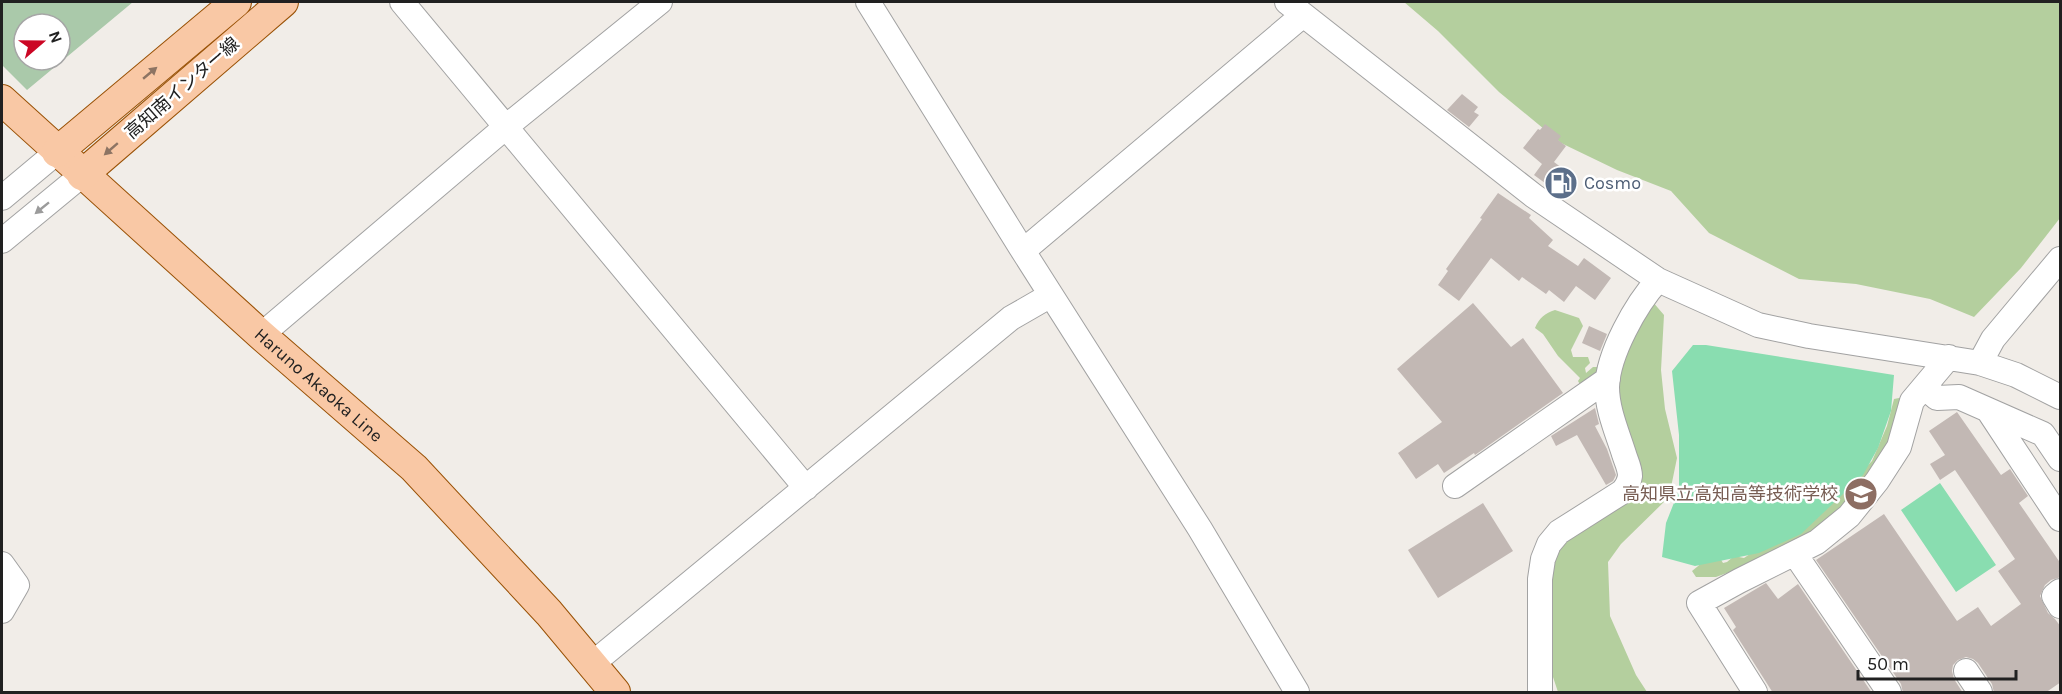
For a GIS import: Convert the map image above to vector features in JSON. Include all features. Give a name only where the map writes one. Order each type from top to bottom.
[{"type":"main road","name":"高知南インター線","points":[[57,152],[236,2]]},
{"type":"main road","name":"高知南インター線","points":[[82,175],[282,2]]},
{"type":"main road","name":"Haruno Akaoka Line","points":[[2,100],[261,335],[414,468],[549,613],[615,693]]},
{"type":"street","points":[[402,2],[806,488]]},
{"type":"street","points":[[261,335],[507,126],[660,2]]},
{"type":"street","points":[[868,2],[1200,529],[1297,693]]},
{"type":"street","points":[[1023,251],[1295,8],[1534,196],[1658,280],[1758,325],[1809,336],[1980,363],[2016,375],[2061,398]]},
{"type":"street","points":[[2,198],[57,152]]},
{"type":"street","points":[[2,241],[82,175]]},
{"type":"street","points":[[1980,363],[1993,339],[2061,259]]},
{"type":"street","points":[[1540,693],[1540,579],[1543,559],[1549,544],[1559,532],[1628,486],[1630,478],[1610,405],[1608,379],[1625,329],[1647,292],[1658,280]]},
{"type":"street","points":[[592,664],[1011,318],[1051,295]]},
{"type":"street","points":[[1755,693],[1699,603],[1817,542],[1849,516],[1877,481],[1899,447],[1918,394],[1949,357]]},
{"type":"street","points":[[1455,486],[1608,379]]},
{"type":"street","points":[[1918,394],[1937,398],[1959,397],[2043,434],[2061,459]]},
{"type":"street","points":[[1988,410],[2061,519]]},
{"type":"street","points":[[1796,554],[1889,693]]},
{"type":"street","points":[[2,564],[17,585],[2,611]]},
{"type":"street","points":[[2061,591],[2054,596],[2061,606]]},
{"type":"street","points":[[1966,671],[1980,693]]},
{"type":"green space","points":[[2,2],[133,2],[72,53],[72,12],[12,12],[12,72],[49,72],[27,90],[2,65]]},
{"type":"green space","points":[[1404,2],[2060,2],[2060,218],[2021,268],[1974,317],[1930,299],[1856,284],[1799,279],[1709,233],[1671,191],[1617,170],[1561,143],[1499,92],[1438,31]]},
{"type":"green space","points":[[1652,301],[1664,315],[1661,370],[1665,409],[1677,458],[1669,497],[1621,544],[1608,562],[1610,616],[1636,675],[1647,692],[1558,692],[1548,662],[1546,593],[1556,551],[1575,529],[1632,494],[1615,406],[1618,363]]},
{"type":"green space","points":[[1555,310],[1579,318],[1583,326],[1571,350],[1573,357],[1588,357],[1590,363],[1585,368],[1586,373],[1593,367],[1597,367],[1601,375],[1582,388],[1578,381],[1580,378],[1558,356],[1543,334],[1535,328],[1543,316]]},
{"type":"green space","points":[[1693,345],[1706,345],[1894,375],[1891,411],[1878,448],[1863,475],[1801,534],[1759,553],[1695,566],[1662,557],[1666,523],[1679,490],[1679,435],[1672,371]]},
{"type":"green space","points":[[1905,398],[1876,474],[1817,531],[1771,557],[1716,577],[1696,577],[1692,571],[1703,562],[1720,558],[1723,563],[1734,556],[1744,558],[1840,494],[1872,461],[1887,426],[1894,399]]},
{"type":"green space","points":[[1940,483],[1996,565],[1956,592],[1901,510]]},
{"type":"building","points":[[1462,94],[1478,107],[1474,112],[1479,115],[1469,127],[1447,110]]},
{"type":"building","points":[[1545,124],[1561,136],[1558,140],[1566,146],[1554,162],[1562,168],[1549,186],[1534,175],[1542,164],[1523,148]]},
{"type":"building","points":[[1498,193],[1531,215],[1529,218],[1553,240],[1548,246],[1578,266],[1584,258],[1611,278],[1595,300],[1576,286],[1564,302],[1549,290],[1546,294],[1522,277],[1519,281],[1491,258],[1459,301],[1438,285],[1448,271],[1446,269]]},
{"type":"building","points":[[1473,303],[1511,347],[1523,338],[1563,393],[1475,455],[1474,453],[1444,473],[1438,464],[1416,479],[1398,453],[1442,422],[1397,369]]},
{"type":"building","points":[[1589,326],[1607,334],[1600,351],[1582,343]]},
{"type":"building","points":[[1595,408],[1599,424],[1595,426],[1607,449],[1616,475],[1613,481],[1606,485],[1577,435],[1556,446],[1551,436]]},
{"type":"building","points":[[1957,412],[2001,475],[2010,469],[2028,496],[2019,503],[2061,564],[2061,577],[2045,585],[2040,596],[2048,613],[2061,627],[2061,682],[2045,693],[1994,693],[1992,684],[1978,663],[1966,657],[1953,665],[1952,671],[1963,693],[1903,693],[1901,684],[1816,560],[1884,514],[1957,621],[1978,607],[1991,626],[2021,604],[1998,571],[2015,559],[1955,470],[1940,480],[1930,464],[1945,455],[1929,431]]},
{"type":"building","points":[[1483,503],[1513,551],[1438,598],[1408,550]]},
{"type":"building","points":[[1766,583],[1778,599],[1798,584],[1872,693],[1773,693],[1733,630],[1736,627],[1724,608]]},
{"type":"place","name":"Cosmo","points":[[1561,183]]},
{"type":"place","name":"高知県立高知高等技術学校","points":[[1861,494]]}]
